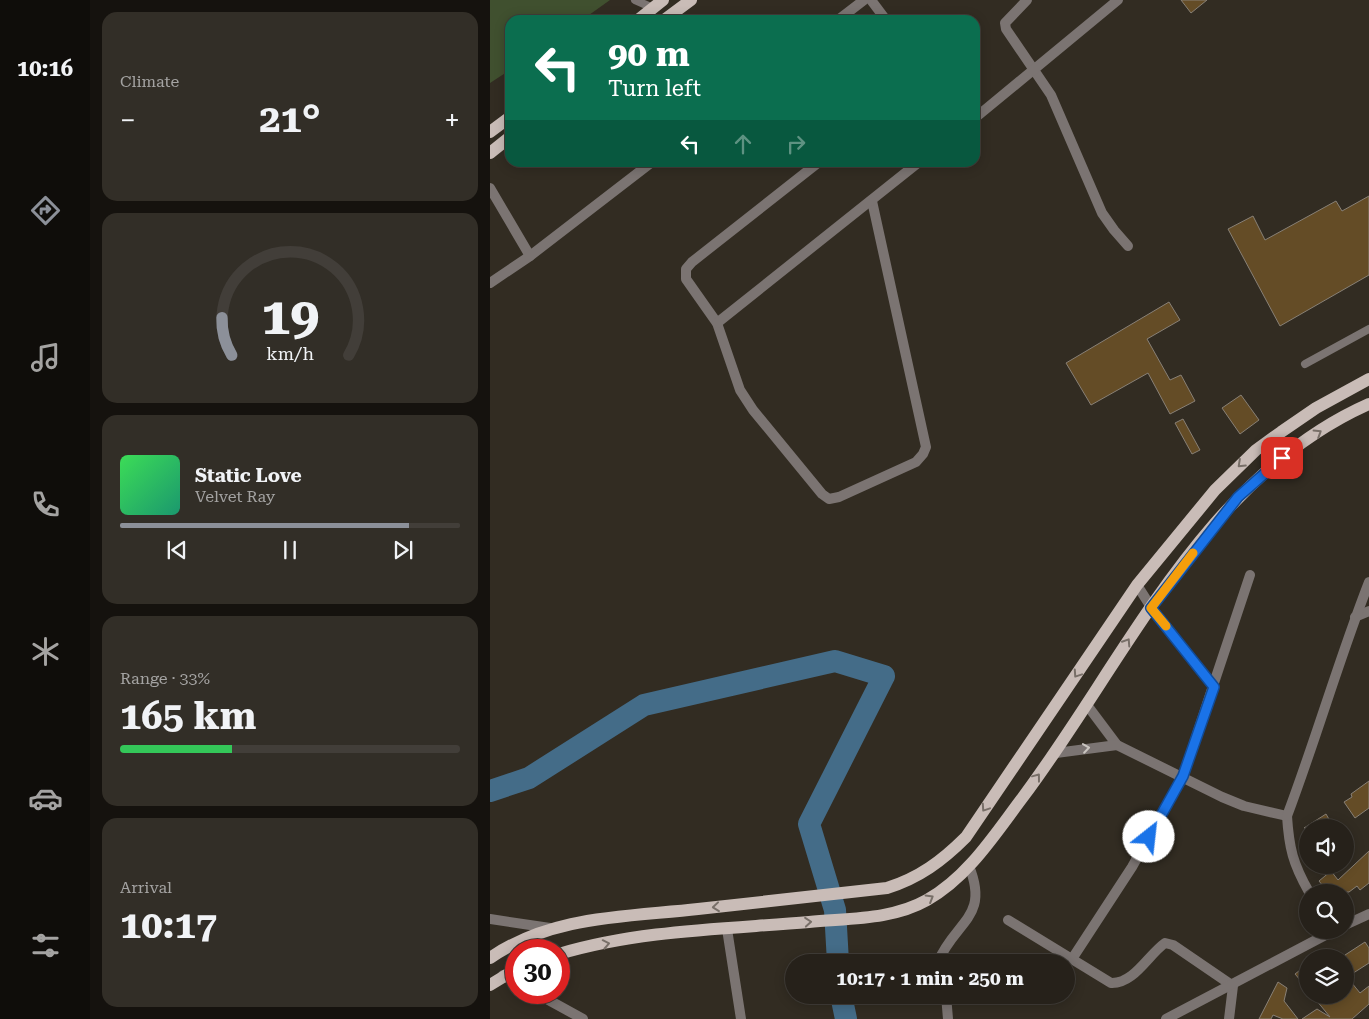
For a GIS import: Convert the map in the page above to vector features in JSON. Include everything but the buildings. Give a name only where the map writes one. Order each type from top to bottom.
[{"type":"main road","points":[[671,15],[691,0]]},
{"type":"main road","points":[[644,15],[658,4]]},
{"type":"main road","points":[[490,132],[505,121]]},
{"type":"main road","points":[[490,152],[505,141]]},
{"type":"main road","points":[[533,939],[550,928],[601,917],[764,902],[887,888],[907,882],[934,866],[966,837],[1137,586],[1215,490],[1256,450],[1316,408],[1369,379]]},
{"type":"main road","points":[[570,952],[625,940],[884,915],[927,900],[950,884],[969,866],[1056,753],[1151,608],[1238,497],[1296,447],[1369,404]]},
{"type":"main road","points":[[490,958],[505,952]]},
{"type":"main road","points":[[490,985],[505,974]]},
{"type":"street","points":[[844,15],[864,0]]},
{"type":"street","points":[[872,0],[882,15]]},
{"type":"street","points":[[1027,0],[1004,23],[1051,94],[1102,213],[1128,246]]},
{"type":"street","points":[[980,114],[1118,0]]},
{"type":"street","points":[[490,282],[530,256],[646,167]]},
{"type":"street","points":[[813,167],[692,262],[686,269],[686,279],[717,323],[740,390],[753,410],[822,494],[829,499],[839,497],[916,462],[926,447],[872,201]]},
{"type":"street","points":[[717,323],[914,167]]},
{"type":"street","points":[[490,188],[530,256]]},
{"type":"street","points":[[1075,954],[1132,868],[1183,776],[1250,576]]},
{"type":"street","points":[[1304,884],[1298,874],[1289,848],[1287,816],[1369,582]]},
{"type":"street","points":[[1137,586],[1151,608],[1214,687]]},
{"type":"street","points":[[1356,616],[1369,611]]},
{"type":"street","points":[[1087,705],[1117,745],[1183,776],[1222,797],[1244,806],[1287,816]]},
{"type":"street","points":[[1056,753],[1117,745]]},
{"type":"street","points":[[943,954],[975,903],[977,890],[969,866]]},
{"type":"street","points":[[1354,922],[1369,914]]},
{"type":"street","points":[[490,920],[550,928]]},
{"type":"street","points":[[1008,920],[1064,954]]},
{"type":"street","points":[[727,929],[741,1019]]},
{"type":"street","points":[[1166,1019],[1233,986],[1319,939]]},
{"type":"street","points":[[1075,961],[1112,983],[1120,983],[1128,979],[1165,943],[1173,945],[1233,986]]},
{"type":"street","points":[[1229,1019],[1233,986]]},
{"type":"street","points":[[556,1004],[583,1019]]},
{"type":"street","points":[[947,1004],[948,1019]]},
{"type":"lane","points":[[635,0],[658,4]]},
{"type":"lane","points":[[1304,364],[1369,330]]},
{"type":"green space","points":[[490,0],[610,0],[589,15],[505,15],[505,73],[490,83]]},
{"type":"waterway","points":[[490,791],[529,778],[644,705],[835,661],[884,676],[809,824],[835,910],[838,954]]},
{"type":"waterway","points":[[843,1004],[846,1019]]},
{"type":"slow traffic","points":[[1166,626],[1151,608],[1193,553]]},
{"type":"route","points":[[1149,837],[1183,776],[1214,687],[1151,608],[1170,581],[1238,497],[1282,458]]}]
